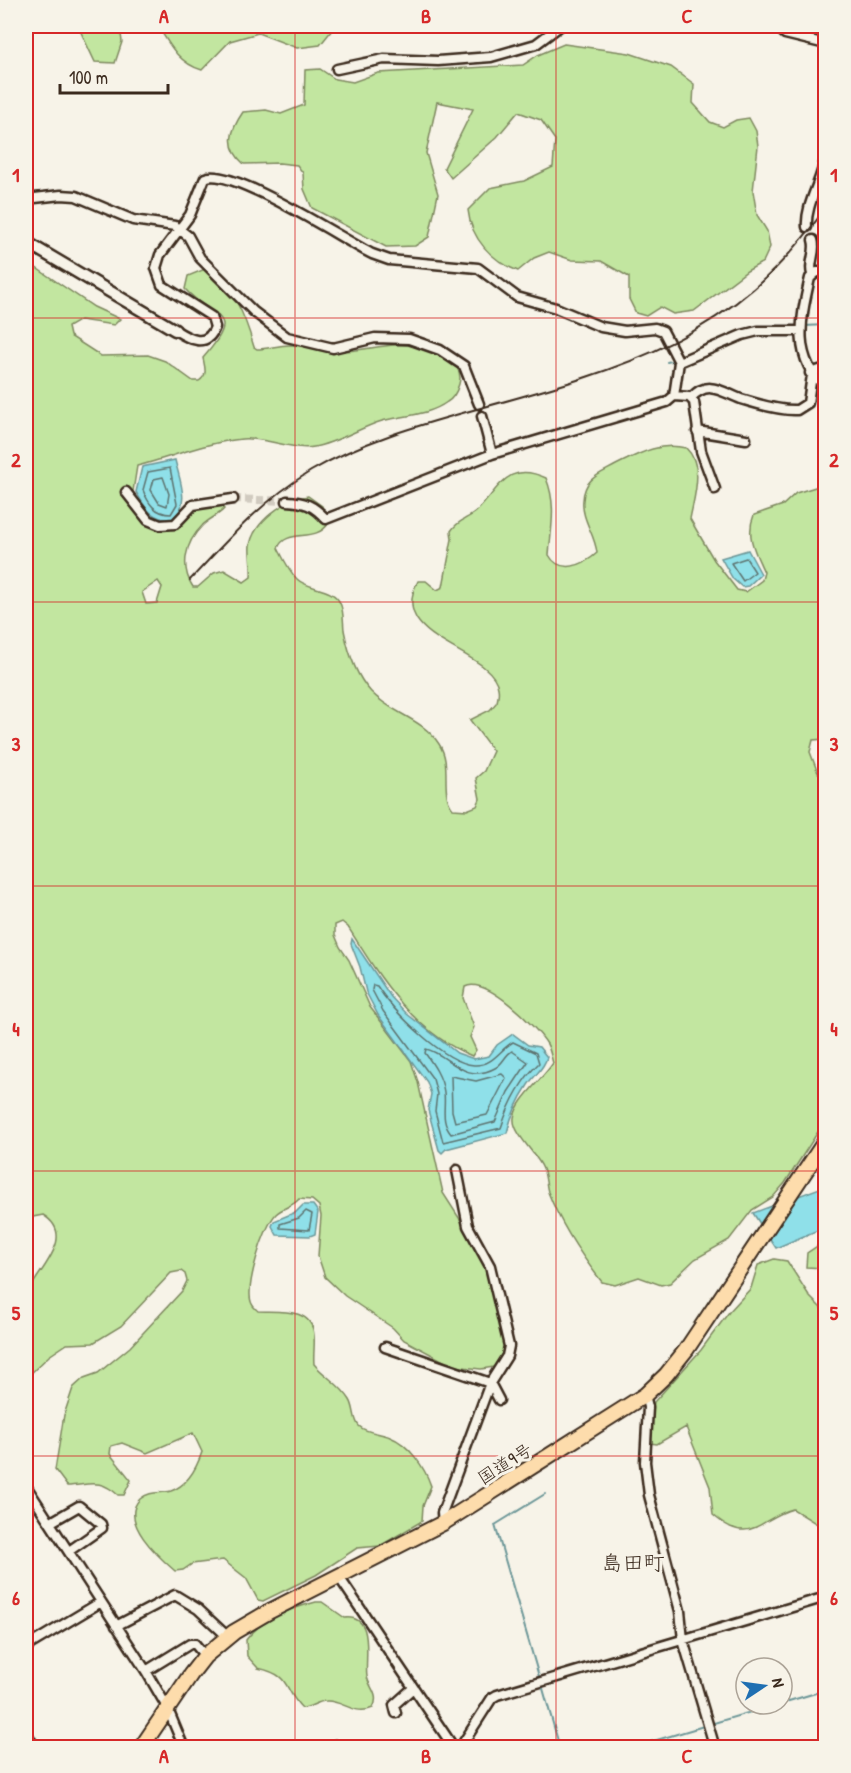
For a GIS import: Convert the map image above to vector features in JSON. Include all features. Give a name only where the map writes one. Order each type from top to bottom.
[{"type":"highway","name":"国道9号","points":[[141,1748],[167,1707],[206,1656],[228,1637],[253,1620],[443,1523],[645,1395],[666,1375],[686,1350],[825,1140]]},
{"type":"street","points":[[337,69],[384,59],[438,61],[491,57],[536,44],[560,26]]},
{"type":"street","points":[[776,26],[785,34],[825,44]]},
{"type":"street","points":[[807,227],[808,209],[818,189],[825,154]]},
{"type":"street","points":[[26,242],[188,339],[201,341],[209,338],[215,327],[212,317],[166,289],[157,275],[160,255],[182,229],[205,178],[211,175],[226,177],[263,194],[372,254],[389,260],[478,268],[518,297],[556,308],[601,327],[625,331],[656,328],[663,331],[679,362],[674,396],[667,402],[492,454],[326,519],[315,507],[303,502],[287,501]]},
{"type":"street","points":[[26,199],[61,195],[76,196],[133,220],[182,229],[200,258],[275,330],[287,337],[322,347],[345,346],[385,337],[409,339],[423,344],[464,366],[478,404]]},
{"type":"street","points":[[813,240],[814,251],[810,266],[812,274],[800,344],[811,374],[825,388]]},
{"type":"street","points":[[812,274],[825,272]]},
{"type":"street","points":[[679,362],[742,335],[758,331],[801,328]]},
{"type":"street","points":[[811,374],[825,368]]},
{"type":"street","points":[[691,398],[700,389],[710,387],[748,401],[797,410],[808,403],[811,374]]},
{"type":"street","points":[[674,396],[691,398]]},
{"type":"street","points":[[691,398],[695,406],[697,431],[715,489]]},
{"type":"street","points":[[482,416],[492,454]]},
{"type":"street","points":[[697,431],[746,439]]},
{"type":"street","points":[[126,492],[148,520],[160,525],[175,524],[193,505],[233,499]]},
{"type":"street","points":[[443,1523],[442,1513],[490,1383],[507,1356],[508,1339],[490,1266],[468,1226],[457,1170]]},
{"type":"street","points":[[385,1347],[490,1383],[500,1400]]},
{"type":"street","points":[[645,1395],[648,1407],[645,1472],[680,1611],[683,1640],[715,1748]]},
{"type":"street","points":[[26,1486],[146,1671],[167,1707],[184,1748]]},
{"type":"street","points":[[53,1521],[80,1506],[104,1527],[69,1551]]},
{"type":"street","points":[[339,1577],[454,1748]]},
{"type":"street","points":[[116,1626],[174,1595],[198,1609],[228,1637]]},
{"type":"street","points":[[460,1748],[492,1698],[825,1596]]},
{"type":"street","points":[[26,1647],[101,1602]]},
{"type":"street","points":[[146,1671],[190,1644],[195,1644],[206,1656]]},
{"type":"street","points":[[396,1713],[394,1705],[413,1688]]},
{"type":"street","points":[[26,1732],[35,1748]]},
{"type":"green space","points":[[78,26],[120,26],[122,42],[115,63],[95,62]]},
{"type":"green space","points":[[158,26],[342,26],[332,30],[320,45],[297,48],[258,33],[230,41],[202,70],[181,58]]},
{"type":"green space","points":[[564,44],[629,53],[671,67],[694,84],[693,103],[710,122],[723,127],[736,120],[749,118],[756,131],[758,146],[753,191],[757,215],[767,231],[770,247],[763,262],[747,271],[694,311],[673,314],[660,307],[646,316],[636,313],[629,299],[629,277],[601,261],[572,260],[549,252],[534,258],[518,271],[500,261],[484,248],[473,230],[468,210],[490,188],[524,181],[553,167],[555,140],[541,120],[518,112],[497,137],[451,178],[444,168],[473,109],[437,102],[426,153],[438,194],[429,237],[415,246],[386,247],[312,208],[304,189],[303,173],[297,165],[244,164],[238,158],[232,145],[231,139],[235,126],[243,112],[266,110],[281,114],[304,105],[305,70],[320,69],[335,79],[353,82],[378,73],[523,65],[538,55]]},
{"type":"green space","points":[[26,261],[94,307],[120,319],[114,325],[80,320],[68,327],[70,336],[101,356],[148,355],[165,361],[193,381],[199,381],[204,376],[203,358],[222,332],[223,324],[220,318],[185,289],[188,276],[205,269],[224,284],[231,293],[247,324],[254,347],[257,349],[288,345],[342,351],[412,345],[437,352],[455,364],[460,377],[459,384],[453,396],[440,407],[382,421],[314,447],[306,448],[242,439],[203,446],[137,466],[131,504],[151,526],[169,530],[179,525],[193,511],[222,504],[224,509],[202,526],[188,547],[187,571],[193,587],[198,587],[214,573],[224,570],[244,582],[251,577],[250,545],[264,520],[281,506],[299,498],[308,496],[322,506],[328,524],[323,530],[288,538],[278,548],[297,579],[337,598],[343,613],[344,630],[350,655],[366,686],[388,706],[424,728],[439,744],[445,761],[447,795],[453,809],[467,810],[477,806],[480,799],[476,778],[484,771],[493,751],[470,720],[490,710],[497,702],[498,688],[492,675],[479,663],[427,631],[416,618],[412,601],[418,581],[426,581],[437,590],[443,587],[452,539],[451,531],[457,524],[477,511],[498,486],[513,475],[522,472],[546,478],[552,507],[549,555],[559,565],[572,566],[586,561],[597,553],[583,507],[584,493],[590,482],[604,471],[633,456],[667,446],[686,448],[692,455],[697,473],[696,492],[690,519],[714,560],[737,590],[746,592],[762,580],[764,572],[751,538],[754,515],[783,505],[796,493],[825,484],[825,739],[813,740],[810,752],[818,773],[826,776],[825,1121],[785,1183],[773,1197],[752,1210],[729,1240],[695,1259],[670,1283],[661,1285],[639,1277],[615,1285],[602,1282],[565,1228],[548,1192],[543,1169],[514,1124],[516,1111],[520,1104],[553,1063],[548,1046],[541,1036],[522,1015],[497,995],[474,986],[465,987],[463,998],[474,1027],[470,1037],[476,1050],[472,1056],[451,1046],[432,1033],[400,1002],[348,927],[342,922],[335,925],[335,935],[340,947],[349,960],[370,1007],[411,1061],[418,1082],[443,1193],[481,1252],[494,1287],[506,1337],[503,1361],[494,1367],[481,1369],[453,1366],[404,1340],[393,1328],[345,1296],[325,1277],[318,1256],[321,1216],[319,1206],[312,1200],[299,1199],[276,1214],[266,1231],[256,1258],[250,1296],[252,1305],[258,1311],[293,1313],[307,1320],[312,1326],[314,1335],[314,1364],[346,1394],[352,1403],[359,1426],[390,1437],[404,1445],[420,1464],[431,1486],[423,1506],[422,1521],[380,1546],[357,1548],[316,1575],[263,1601],[258,1600],[246,1578],[223,1560],[192,1564],[183,1570],[175,1571],[152,1548],[137,1528],[134,1518],[135,1508],[140,1499],[148,1494],[167,1492],[177,1488],[187,1480],[194,1469],[202,1452],[193,1433],[147,1453],[122,1443],[111,1446],[110,1454],[131,1480],[124,1495],[118,1495],[100,1484],[67,1486],[55,1470],[64,1415],[73,1388],[84,1378],[98,1373],[130,1347],[182,1291],[187,1281],[185,1274],[181,1271],[171,1273],[121,1326],[93,1343],[67,1344],[49,1356],[26,1378],[24,1327],[26,1299],[51,1257],[56,1245],[57,1234],[53,1224],[43,1215],[33,1217],[26,1224]],"holes":[[[158,581],[162,587],[157,603],[146,604],[142,592]]]},
{"type":"green space","points":[[825,1241],[825,1268],[806,1267],[807,1253]]},
{"type":"green space","points":[[774,1259],[787,1261],[810,1297],[825,1312],[825,1529],[793,1509],[746,1530],[726,1525],[713,1515],[710,1487],[686,1427],[657,1444],[650,1443],[649,1439],[654,1402],[701,1350],[729,1312],[751,1288],[758,1265]]},
{"type":"green space","points":[[322,1602],[345,1618],[355,1619],[361,1623],[366,1640],[367,1677],[375,1696],[373,1708],[360,1710],[326,1701],[302,1708],[282,1679],[269,1671],[258,1668],[247,1656],[246,1640],[260,1626],[287,1611]]},
{"type":"water","points":[[175,460],[183,500],[178,514],[172,520],[159,518],[150,512],[136,492],[142,467]]},
{"type":"water","points":[[748,550],[761,574],[748,586],[742,587],[733,579],[721,558]]},
{"type":"water","points":[[352,939],[391,997],[407,1014],[457,1053],[474,1059],[489,1056],[497,1045],[513,1034],[528,1045],[539,1047],[547,1057],[544,1065],[518,1102],[507,1133],[446,1149],[442,1153],[439,1150],[428,1110],[431,1094],[427,1082],[378,1015],[366,992],[351,944]]},
{"type":"water","points":[[825,1186],[825,1227],[776,1248],[753,1213]]},
{"type":"water","points":[[303,1205],[313,1205],[318,1212],[315,1234],[310,1236],[277,1235],[272,1226],[274,1221],[296,1212]]},
{"type":"waterway","points":[[804,326],[826,325]]},
{"type":"waterway","points":[[771,327],[799,326]]},
{"type":"waterway","points":[[706,346],[739,332]]},
{"type":"waterway","points":[[667,362],[676,360]]},
{"type":"waterway","points":[[540,1680],[495,1525],[545,1494]]},
{"type":"waterway","points":[[690,1642],[711,1636]]},
{"type":"waterway","points":[[542,1685],[560,1748]]},
{"type":"waterway","points":[[794,1699],[826,1690]]},
{"type":"waterway","points":[[695,1696],[710,1748]]},
{"type":"waterway","points":[[630,1748],[738,1716]]},
{"type":"tunnel","points":[[233,499],[287,501]]},
{"type":"railway","points":[[190,580],[232,535],[277,494],[330,460],[371,442],[413,428],[580,379],[628,362],[672,342],[714,318],[754,289],[791,252],[826,207]]},
{"type":"district","name":"島田町","points":[[633,1563]]}]
